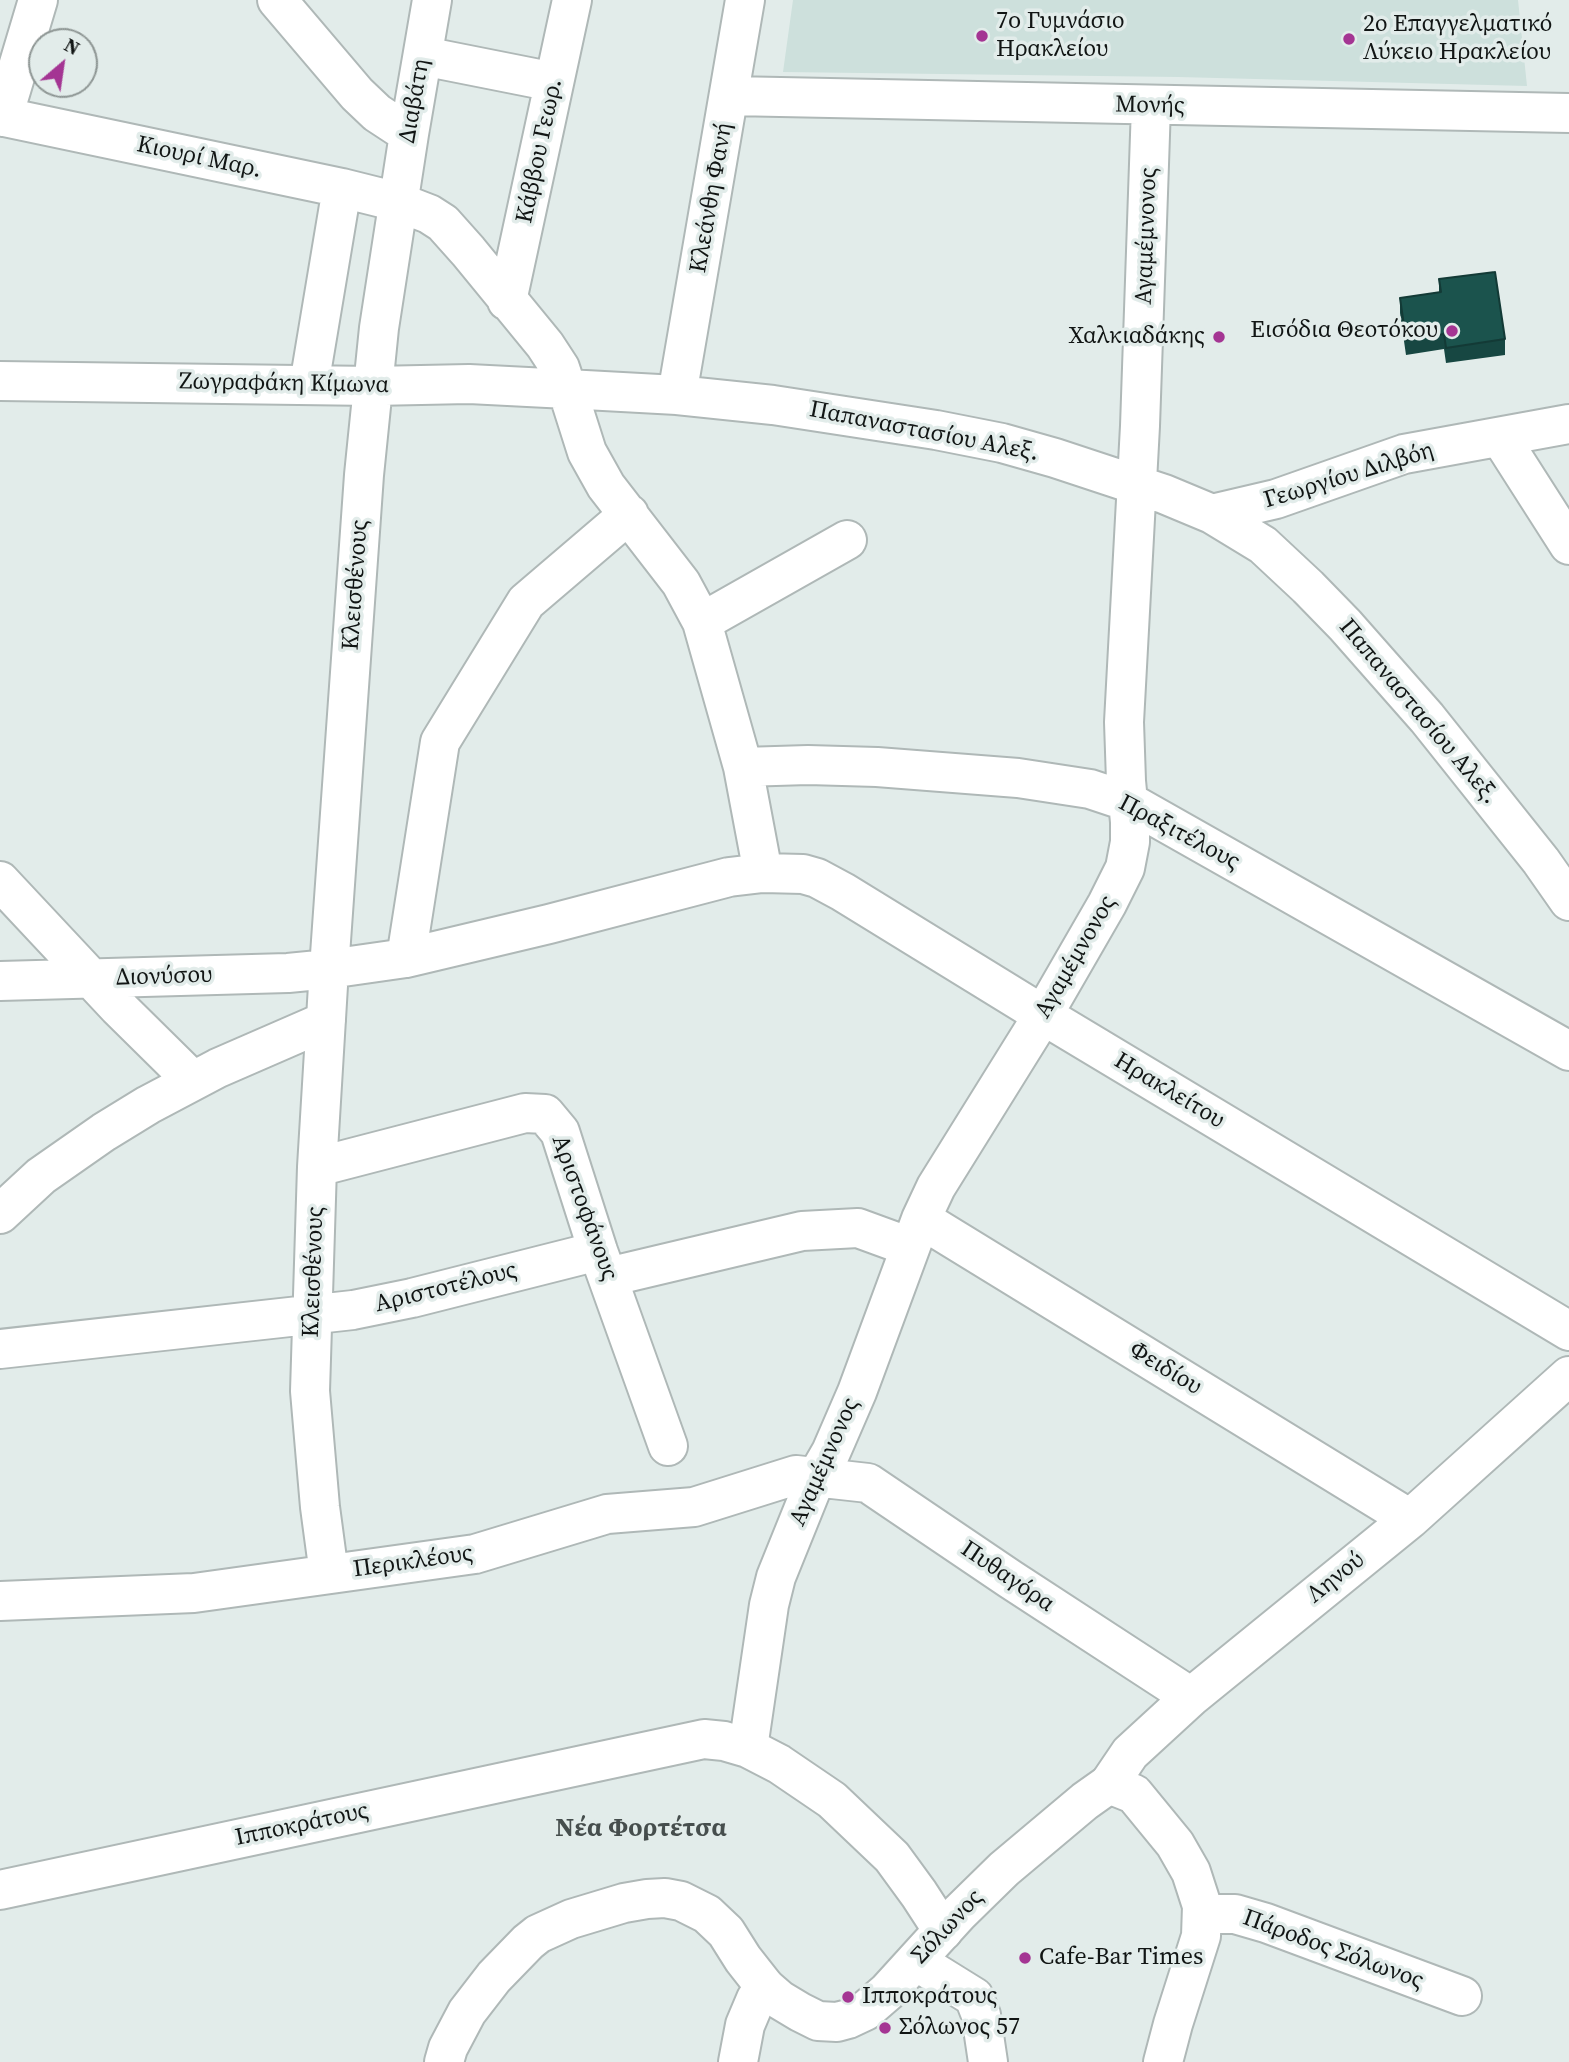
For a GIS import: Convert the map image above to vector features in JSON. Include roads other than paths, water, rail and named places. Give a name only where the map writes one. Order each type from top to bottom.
[{"type":"street","points":[[2,116],[38,0]]},
{"type":"street","points":[[277,0],[357,94],[377,113],[409,134]]},
{"type":"street","name":"Διαβάτη","points":[[398,202],[432,0]]},
{"type":"street","name":"Κάββου Γεωρ.","points":[[508,301],[572,0]]},
{"type":"street","name":"Κλεάνθη Φανή","points":[[677,395],[746,0]]},
{"type":"street","points":[[422,56],[554,82]]},
{"type":"street","name":"Μονής","points":[[731,96],[1569,113]]},
{"type":"street","name":"Αγαμέμνονος","points":[[748,1748],[769,1605],[776,1577],[816,1478],[831,1452],[857,1392],[916,1233],[936,1187],[1043,1015],[1125,868],[1130,842],[1124,722],[1141,414],[1151,106]]},
{"type":"street","name":"Κιουρί Μαρ.","points":[[2,116],[398,202]]},
{"type":"street","points":[[309,385],[342,188]]},
{"type":"street","points":[[328,970],[406,958],[729,877],[763,873],[743,767],[702,622],[681,583],[606,486],[587,452],[560,368],[545,345],[443,223],[429,214],[398,202]]},
{"type":"street","name":"Κλεισθένους","points":[[329,1574],[320,1507],[303,1317],[317,1167],[328,970],[357,569],[379,328],[398,202]]},
{"type":"street","name":"Ζωγραφάκη Κίμωνα","points":[[0,381],[373,386],[469,384],[567,389]]},
{"type":"street","name":"Παπαναστασίου Αλεξ.","points":[[567,389],[677,395],[837,413],[936,430],[1042,454],[1136,484],[1212,514],[1263,545],[1345,625],[1427,718],[1569,901]]},
{"type":"street","name":"Γεωργίου Διλβόη","points":[[1212,514],[1276,499],[1404,454],[1569,424]]},
{"type":"street","points":[[1500,437],[1569,545]]},
{"type":"street","points":[[406,958],[440,742],[526,602],[629,514]]},
{"type":"street","points":[[702,622],[847,540]]},
{"type":"street","name":"Πραξιτέλους","points":[[743,767],[877,767],[1018,778],[1090,789],[1129,802],[1569,1051]]},
{"type":"street","name":"Ηρακλείτου","points":[[763,873],[803,874],[817,878],[1569,1331]]},
{"type":"street","points":[[0,881],[91,979],[192,1080]]},
{"type":"street","name":"Διονύσου","points":[[0,981],[328,970]]},
{"type":"street","points":[[0,1214],[41,1176],[115,1125],[192,1080],[326,1021]]},
{"type":"street","name":"Αριστοφάνους","points":[[317,1167],[525,1113],[545,1114],[560,1132],[603,1264],[668,1446]]},
{"type":"street","name":"Αριστοτέλους","points":[[303,1317],[802,1231],[858,1228],[916,1233]]},
{"type":"street","name":"Φειδίου","points":[[916,1233],[1410,1519]]},
{"type":"street","name":"Κλεισθένους","points":[[0,1349],[303,1317]]},
{"type":"street","name":"Ληνού","points":[[1110,1784],[1130,1753],[1191,1697],[1410,1519],[1569,1376]]},
{"type":"street","name":"Περικλέους","points":[[0,1601],[194,1593],[475,1555],[607,1514],[694,1507],[796,1475],[816,1478]]},
{"type":"street","name":"Πυθαγόρα","points":[[816,1478],[868,1483],[1191,1697]]},
{"type":"street","name":"Ιπποκράτους","points":[[0,1890],[696,1740],[724,1741],[748,1748],[800,1777],[848,1813],[892,1857],[943,1931]]},
{"type":"street","points":[[1110,1784],[1134,1794],[1175,1844],[1196,1882],[1203,1914],[1202,1936],[1163,2062]]},
{"type":"street","name":"Σόλωνος","points":[[439,2061],[467,2012],[494,1977],[528,1942],[571,1919],[624,1903],[665,1898],[681,1901],[707,1914],[726,1932],[765,1987],[780,2000],[818,2021],[837,2022],[848,2019],[865,2011],[887,1992],[1004,1868],[1085,1801],[1110,1784]]},
{"type":"street","name":"Πάροδος Σόλωνος","points":[[1203,1914],[1235,1914],[1266,1923],[1462,1996]]},
{"type":"street","points":[[916,1961],[974,1997],[981,2015],[988,2062]]},
{"type":"street","points":[[738,2062],[745,2025],[756,1999],[765,1987]]},
{"type":"place","name":"7o Γυμνάσιο Ηρακλείου","points":[[982,36]]},
{"type":"place","name":"2ο Επαγγελματικό Λύκειο Ηρακλείου","points":[[1349,39]]},
{"type":"place","name":"Εισόδια Θεοτόκου","points":[[1452,331]]},
{"type":"place","name":"Χαλκιαδάκης","points":[[1219,337]]},
{"type":"place","name":"Cafe-Bar Times","points":[[1025,1958]]},
{"type":"place","name":"Ιπποκράτους","points":[[848,1997]]},
{"type":"place","name":"Σόλωνος 57","points":[[885,2028]]},
{"type":"district","name":"Νέα Φορτέτσα","points":[[641,1829]]}]
